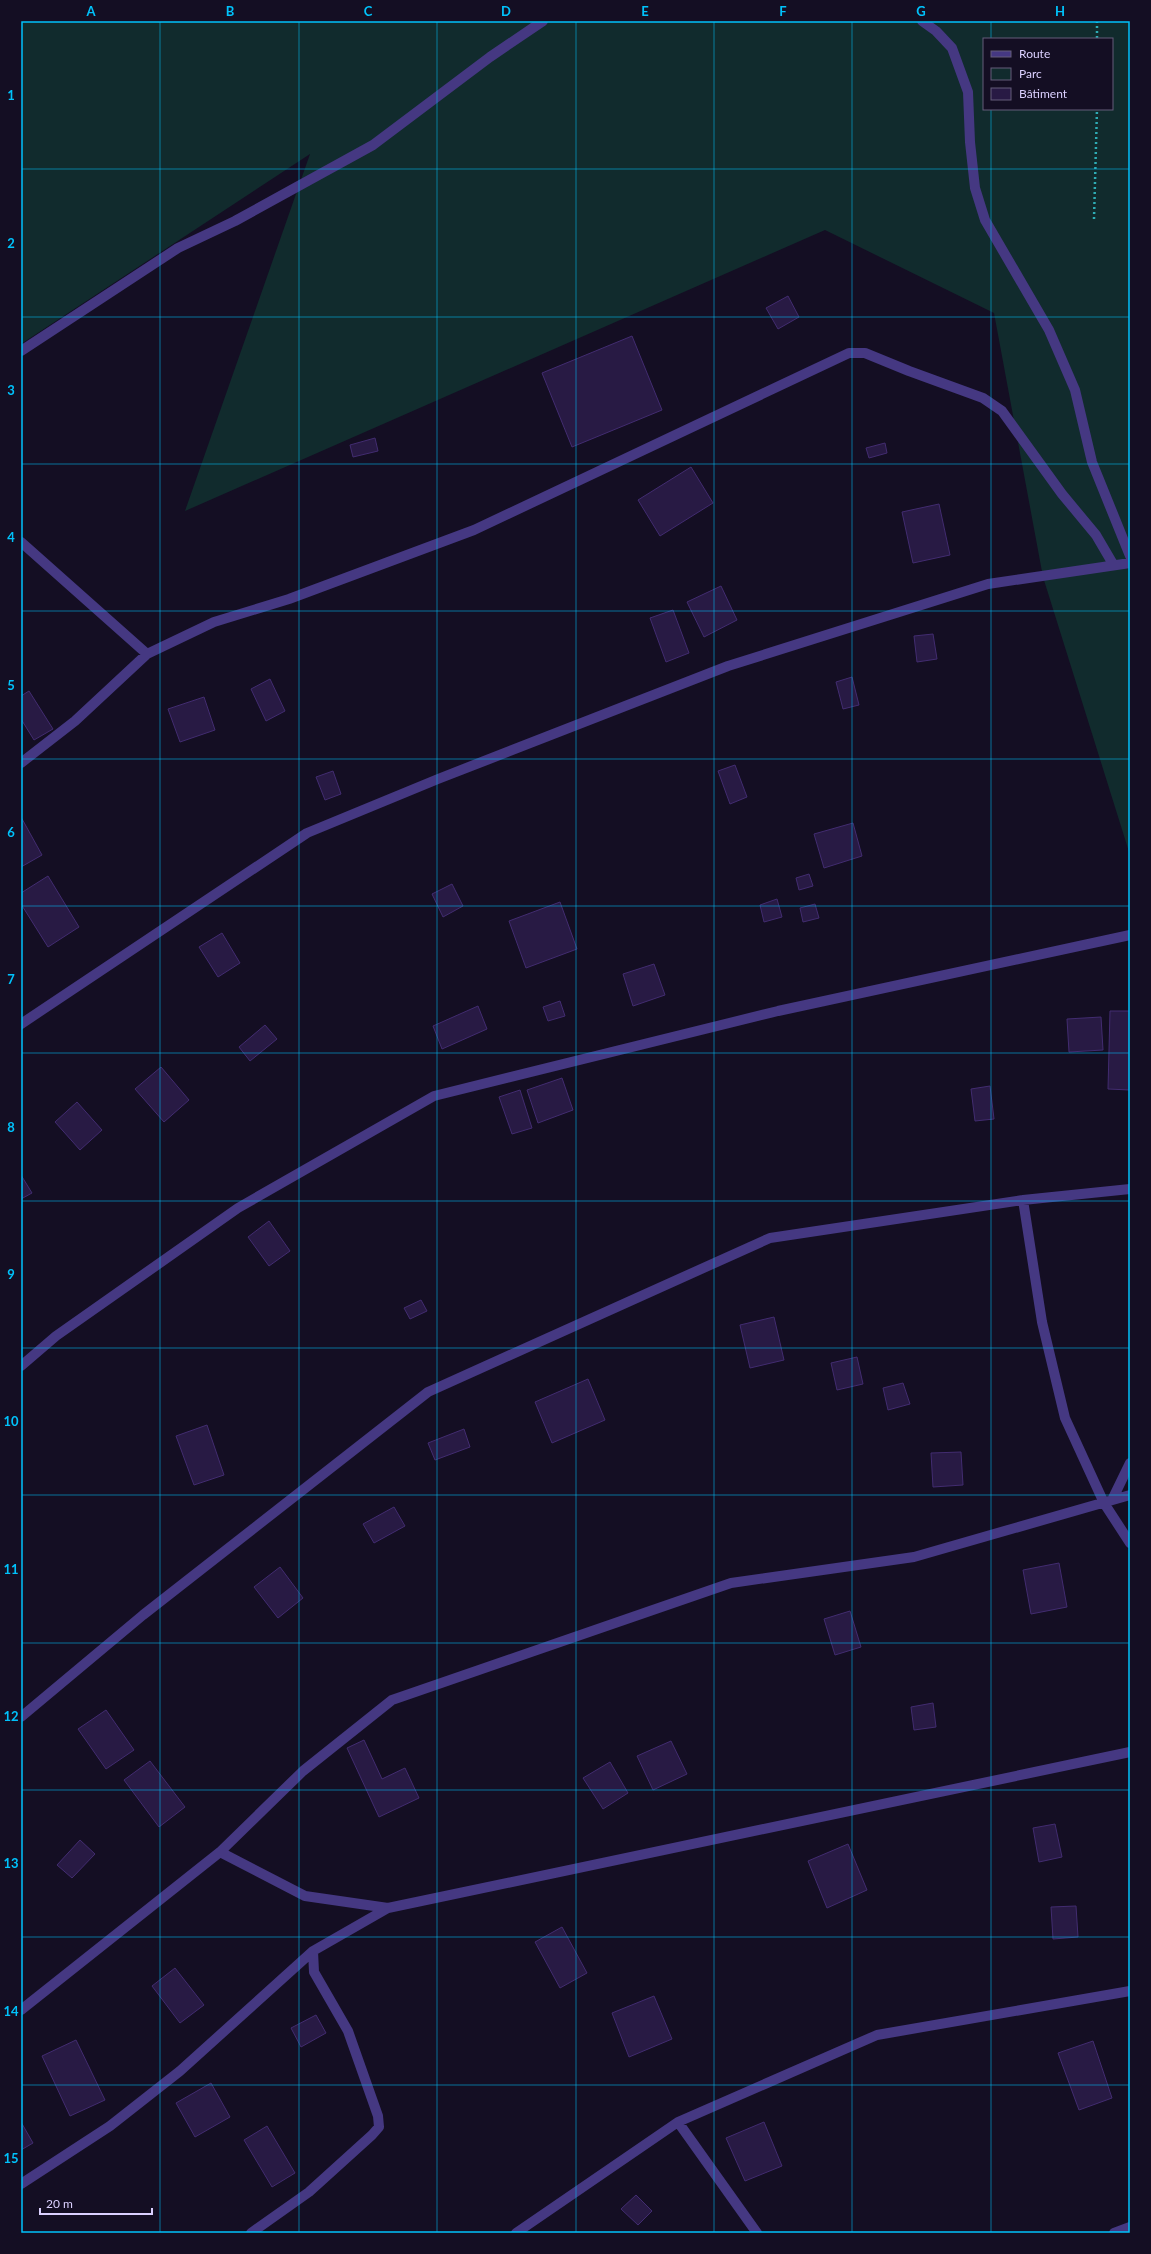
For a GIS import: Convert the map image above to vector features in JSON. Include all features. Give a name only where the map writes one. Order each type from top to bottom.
[{"type":"street","points":[[21,351],[178,248],[235,221],[373,145],[490,57],[543,21]]},
{"type":"street","points":[[922,21],[936,31],[952,48],[968,92],[970,142],[974,180],[985,220],[1048,330],[1075,390],[1092,462],[1130,556]]},
{"type":"street","points":[[21,763],[75,721],[147,654],[214,622],[289,599],[474,530],[849,353],[865,353],[983,398],[1002,411],[1062,494],[1096,535],[1113,564]]},
{"type":"street","points":[[21,542],[147,654]]},
{"type":"street","points":[[21,1024],[307,833],[438,779],[728,666],[988,584],[1113,564],[1130,563]]},
{"type":"street","points":[[21,1366],[56,1336],[238,1208],[434,1096],[778,1011],[1130,935]]},
{"type":"street","points":[[21,1717],[143,1615],[428,1392],[770,1238],[1023,1200],[1130,1189]]},
{"type":"street","points":[[1023,1200],[1042,1322],[1064,1418],[1130,1543]]},
{"type":"street","points":[[1108,1501],[1130,1463]]},
{"type":"street","points":[[21,2010],[220,1852],[303,1771],[392,1700],[731,1583],[914,1557],[1130,1495]]},
{"type":"street","points":[[21,2184],[110,2126],[180,2071],[313,1951],[388,1908],[1130,1752]]},
{"type":"street","points":[[220,1852],[305,1896],[388,1908]]},
{"type":"street","points":[[251,2233],[309,2192],[379,2127],[378,2116],[348,2030],[314,1972],[313,1951]]},
{"type":"street","points":[[516,2233],[678,2122],[877,2035],[1130,1992]]},
{"type":"street","points":[[678,2122],[757,2233]]},
{"type":"street","points":[[1114,2233],[1130,2227]]},
{"type":"path","points":[[1097,21],[1097,38]]},
{"type":"path","points":[[1094,219],[1097,110]]},
{"type":"green space","points":[[21,21],[1130,21],[1130,855],[1043,577],[994,313],[825,230],[185,511],[310,154],[21,344]]},
{"type":"building","points":[[788,296],[799,317],[778,329],[766,308]]},
{"type":"building","points":[[632,336],[662,410],[572,447],[542,373]]},
{"type":"building","points":[[375,438],[378,451],[353,457],[350,445]]},
{"type":"building","points":[[885,443],[887,453],[869,458],[866,448]]},
{"type":"building","points":[[691,467],[713,503],[660,536],[638,500]]},
{"type":"building","points":[[939,504],[950,555],[913,563],[902,512]]},
{"type":"building","points":[[721,586],[737,620],[704,637],[687,602]]},
{"type":"building","points":[[673,610],[689,653],[666,662],[650,618]]},
{"type":"building","points":[[933,634],[937,659],[917,662],[914,636]]},
{"type":"building","points":[[852,677],[859,705],[843,709],[836,682]]},
{"type":"building","points":[[270,679],[285,711],[266,721],[251,689]]},
{"type":"building","points":[[29,691],[53,729],[34,740],[21,719],[21,696]]},
{"type":"building","points":[[204,697],[215,730],[180,742],[168,709]]},
{"type":"building","points":[[735,765],[747,797],[730,804],[718,771]]},
{"type":"building","points":[[333,771],[341,794],[325,800],[316,777]]},
{"type":"building","points":[[21,817],[42,855],[21,867]]},
{"type":"building","points":[[853,823],[862,856],[824,868],[814,834]]},
{"type":"building","points":[[809,874],[813,886],[799,890],[796,878]]},
{"type":"building","points":[[48,876],[79,927],[48,947],[21,904],[21,893]]},
{"type":"building","points":[[452,884],[463,906],[443,917],[432,894]]},
{"type":"building","points":[[777,899],[782,917],[764,922],[760,905]]},
{"type":"building","points":[[560,902],[577,949],[526,968],[509,921]]},
{"type":"building","points":[[815,904],[819,918],[803,922],[800,908]]},
{"type":"building","points":[[222,933],[240,963],[218,977],[199,947]]},
{"type":"building","points":[[654,964],[665,995],[633,1006],[623,974]]},
{"type":"building","points":[[560,1001],[565,1016],[548,1021],[543,1007]]},
{"type":"building","points":[[478,1006],[487,1029],[442,1049],[433,1026]]},
{"type":"building","points":[[1110,1011],[1130,1011],[1130,1090],[1108,1089]]},
{"type":"building","points":[[1101,1017],[1103,1050],[1069,1052],[1067,1019]]},
{"type":"building","points":[[265,1025],[277,1039],[250,1061],[239,1047]]},
{"type":"building","points":[[161,1067],[189,1100],[164,1122],[135,1089]]},
{"type":"building","points":[[562,1078],[573,1110],[538,1123],[527,1090]]},
{"type":"building","points":[[990,1086],[994,1119],[975,1121],[971,1089]]},
{"type":"building","points":[[520,1090],[532,1128],[512,1134],[499,1097]]},
{"type":"building","points":[[77,1102],[102,1130],[80,1150],[55,1122]]},
{"type":"building","points":[[21,1175],[32,1193],[21,1199]]},
{"type":"building","points":[[269,1221],[290,1251],[269,1266],[248,1237]]},
{"type":"building","points":[[421,1300],[427,1311],[410,1319],[404,1308]]},
{"type":"building","points":[[774,1317],[784,1360],[750,1368],[740,1325]]},
{"type":"building","points":[[857,1357],[863,1384],[837,1390],[831,1363]]},
{"type":"building","points":[[588,1379],[605,1420],[552,1443],[535,1402]]},
{"type":"building","points":[[903,1383],[910,1404],[888,1410],[883,1388]]},
{"type":"building","points":[[207,1425],[224,1475],[194,1485],[176,1436]]},
{"type":"building","points":[[464,1429],[470,1447],[435,1460],[428,1443]]},
{"type":"building","points":[[961,1452],[963,1485],[933,1487],[931,1453]]},
{"type":"building","points":[[394,1507],[405,1526],[374,1543],[363,1524]]},
{"type":"building","points":[[1059,1563],[1067,1607],[1031,1614],[1023,1570]]},
{"type":"building","points":[[280,1567],[303,1598],[278,1618],[254,1587]]},
{"type":"building","points":[[850,1611],[861,1647],[835,1655],[824,1619]]},
{"type":"building","points":[[933,1703],[936,1727],[914,1730],[911,1707]]},
{"type":"building","points":[[106,1710],[134,1750],[106,1769],[78,1729]]},
{"type":"building","points":[[364,1740],[382,1779],[405,1768],[419,1798],[379,1817],[347,1748]]},
{"type":"building","points":[[671,1741],[687,1774],[653,1790],[637,1756]]},
{"type":"building","points":[[150,1761],[185,1807],[159,1827],[124,1780]]},
{"type":"building","points":[[610,1762],[628,1793],[603,1809],[583,1778]]},
{"type":"building","points":[[1055,1824],[1062,1857],[1039,1862],[1033,1828]]},
{"type":"building","points":[[80,1840],[95,1854],[72,1878],[57,1865]]},
{"type":"building","points":[[848,1844],[867,1890],[827,1908],[808,1861]]},
{"type":"building","points":[[1076,1906],[1078,1937],[1053,1939],[1051,1907]]},
{"type":"building","points":[[562,1927],[587,1973],[560,1988],[535,1942]]},
{"type":"building","points":[[175,1968],[204,2005],[180,2023],[152,1986]]},
{"type":"building","points":[[654,1996],[672,2039],[629,2057],[612,2013]]},
{"type":"building","points":[[316,2015],[326,2033],[301,2047],[291,2028]]},
{"type":"building","points":[[76,2040],[105,2100],[70,2116],[42,2056]]},
{"type":"building","points":[[1093,2041],[1112,2098],[1079,2110],[1058,2053]]},
{"type":"building","points":[[211,2083],[230,2117],[195,2137],[176,2103]]},
{"type":"building","points":[[21,2122],[33,2143],[21,2150]]},
{"type":"building","points":[[764,2122],[782,2166],[745,2181],[726,2138]]},
{"type":"building","points":[[267,2126],[295,2173],[272,2187],[244,2140]]},
{"type":"building","points":[[636,2195],[652,2211],[638,2225],[621,2209]]}]
